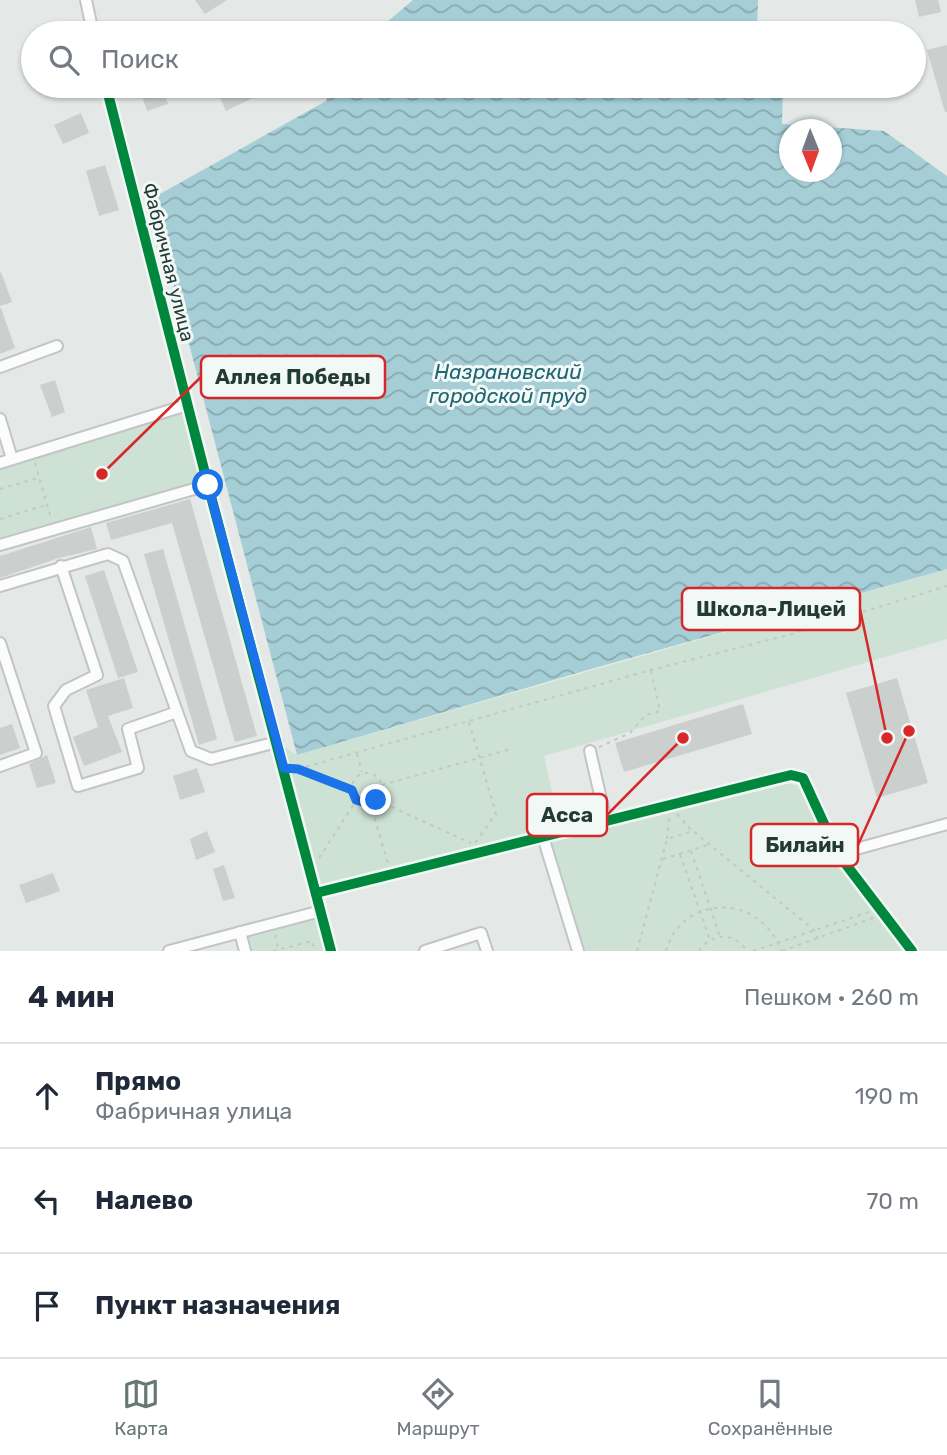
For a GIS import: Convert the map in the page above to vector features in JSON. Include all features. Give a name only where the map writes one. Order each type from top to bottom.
[{"type":"street","points":[[86,0],[90,21]]},
{"type":"street","name":"Фабричная улица","points":[[109,98],[331,951]]},
{"type":"street","points":[[0,367],[57,346]]},
{"type":"street","points":[[0,463],[187,405]]},
{"type":"street","points":[[0,419],[12,459]]},
{"type":"street","points":[[0,545],[208,485]]},
{"type":"street","points":[[0,586],[108,554],[123,561],[191,751],[211,759],[277,742]]},
{"type":"street","points":[[61,566],[97,675],[66,691],[54,706],[78,786],[138,768],[128,729],[177,712]]},
{"type":"street","points":[[0,643],[36,753],[0,766]]},
{"type":"street","points":[[590,751],[606,821]]},
{"type":"street","points":[[316,893],[791,775],[803,778],[838,854],[912,951]]},
{"type":"street","points":[[838,854],[947,824]]},
{"type":"street","points":[[543,837],[578,951]]},
{"type":"street","points":[[169,951],[321,911]]},
{"type":"street","points":[[240,932],[245,951]]},
{"type":"street","points":[[425,951],[481,933],[487,951]]},
{"type":"path","points":[[32,454],[54,529]]},
{"type":"path","points":[[0,489],[39,477]]},
{"type":"path","points":[[0,519],[47,505]]},
{"type":"path","points":[[298,769],[651,670],[788,635],[947,586]]},
{"type":"path","points":[[590,751],[630,733],[646,715],[660,711],[651,670]]},
{"type":"path","points":[[376,800],[474,845],[496,814],[469,721]]},
{"type":"path","points":[[382,785],[511,749]]},
{"type":"path","points":[[356,753],[362,773]]},
{"type":"path","points":[[284,768],[298,769],[352,790]]},
{"type":"path","points":[[362,773],[376,775],[382,785],[382,791],[376,800],[356,800],[352,790],[354,780],[362,773]]},
{"type":"path","points":[[310,872],[356,800]]},
{"type":"path","points":[[370,802],[392,875]]},
{"type":"path","points":[[670,805],[692,831],[814,930],[818,938]]},
{"type":"path","points":[[637,951],[667,839],[670,805]]},
{"type":"path","points":[[667,839],[692,831]]},
{"type":"path","points":[[661,860],[709,845]]},
{"type":"path","points":[[691,850],[720,937]]},
{"type":"path","points":[[680,854],[710,940]]},
{"type":"path","points":[[666,951],[674,932],[686,920],[710,908],[731,907],[750,913],[767,926],[781,951],[882,911]]},
{"type":"path","points":[[753,951],[882,911]]},
{"type":"path","points":[[272,924],[279,950]]},
{"type":"path","points":[[699,951],[710,940],[730,937],[747,951]]},
{"type":"path","points":[[273,951],[312,941],[314,948]]},
{"type":"green space","points":[[187,405],[208,485],[0,545],[0,463]]},
{"type":"green space","points":[[947,569],[947,639],[544,756],[561,832],[316,893],[277,742],[297,755]]},
{"type":"green space","points":[[778,783],[797,785],[810,798],[831,852],[903,951],[582,951],[550,842]]},
{"type":"green space","points":[[321,911],[331,951],[245,951],[240,932]]},
{"type":"water","points":[[413,0],[758,0],[757,21],[388,21]]},
{"type":"water","name":"Назрановский городской пруд","points":[[327,98],[783,98],[782,119],[779,119],[779,182],[842,182],[842,128],[884,131],[947,176],[947,569],[297,755],[151,199]]},
{"type":"building","points":[[195,0],[227,0],[205,14]]},
{"type":"building","points":[[915,0],[938,0],[941,12],[919,17]]},
{"type":"building","points":[[947,45],[947,112],[945,112],[927,50]]},
{"type":"building","points":[[143,98],[166,98],[168,104],[147,111]]},
{"type":"building","points":[[220,98],[251,98],[251,99],[226,111]]},
{"type":"building","points":[[81,113],[89,133],[63,144],[54,125]]},
{"type":"building","points":[[105,165],[119,210],[99,216],[86,171]]},
{"type":"building","points":[[0,273],[12,302],[0,306]]},
{"type":"building","points":[[0,309],[15,348],[0,354]]},
{"type":"building","points":[[55,380],[65,412],[52,417],[40,385]]},
{"type":"building","points":[[190,499],[257,736],[235,742],[172,523],[111,540],[106,523]]},
{"type":"building","points":[[91,527],[97,549],[59,558],[0,578],[0,556]]},
{"type":"building","points":[[163,549],[217,739],[199,745],[144,554]]},
{"type":"building","points":[[104,570],[138,672],[118,678],[85,576]]},
{"type":"building","points":[[124,678],[133,708],[108,716],[122,752],[84,766],[73,737],[98,727],[86,690]]},
{"type":"building","points":[[897,678],[928,783],[877,798],[846,693]]},
{"type":"building","points":[[743,704],[752,734],[624,772],[615,743]]},
{"type":"building","points":[[12,724],[20,748],[0,755],[0,728]]},
{"type":"building","points":[[47,755],[56,783],[37,788],[29,764]]},
{"type":"building","points":[[197,768],[205,792],[180,800],[173,776]]},
{"type":"building","points":[[207,831],[215,852],[196,860],[190,839]]},
{"type":"building","points":[[224,865],[235,898],[223,901],[213,869]]},
{"type":"building","points":[[53,873],[60,891],[26,903],[19,885]]},
{"type":"cycle path","points":[[109,98],[331,951]]},
{"type":"cycle path","points":[[316,893],[791,775],[803,778],[838,854],[912,951]]},
{"type":"place","name":"Аллея Победы","points":[[102,474]]},
{"type":"place","name":"Билайн","points":[[909,731]]},
{"type":"place","name":"Асса","points":[[683,738]]},
{"type":"place","name":"Школа-Лицей","points":[[887,738]]},
{"type":"route","points":[[208,485],[284,768],[298,769],[352,790],[356,800],[366,803],[376,800]]}]
